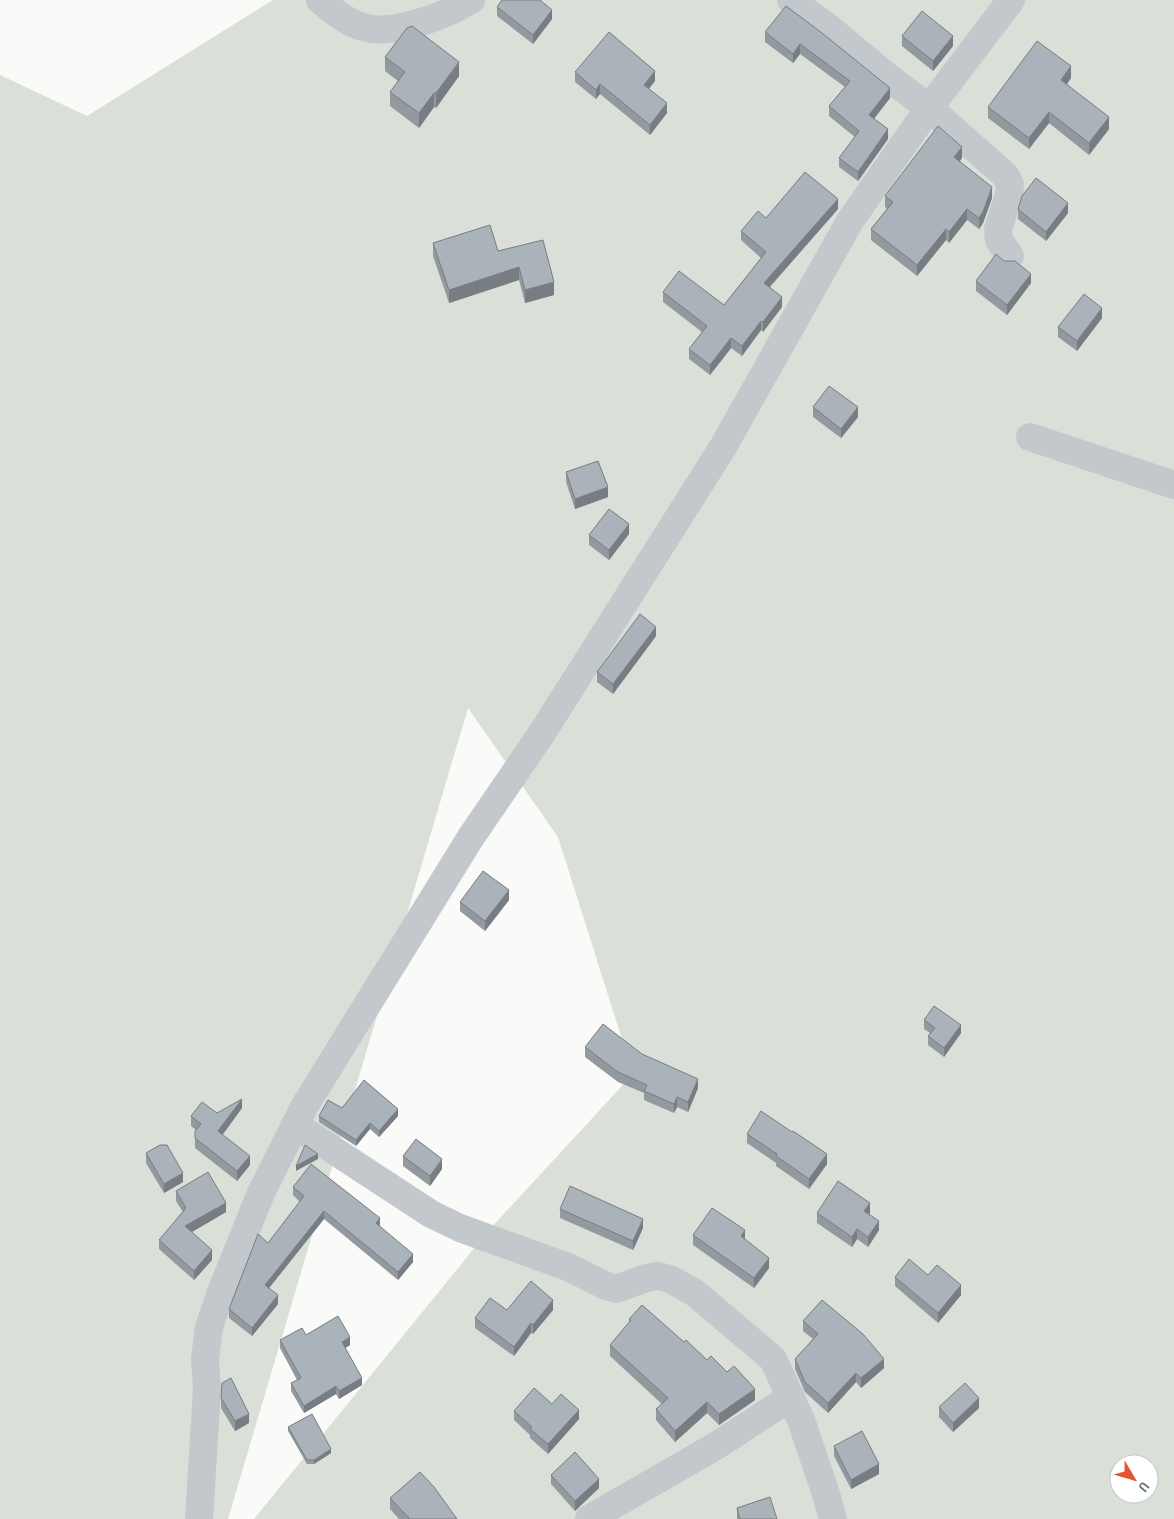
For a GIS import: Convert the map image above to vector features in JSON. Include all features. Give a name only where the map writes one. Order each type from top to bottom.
[{"type":"street","points":[[320,0],[332,10],[354,23],[366,28],[377,29],[395,28],[426,21],[455,10],[470,0]]},
{"type":"street","points":[[791,0],[929,108],[1005,174],[1010,184],[1009,195],[998,229],[999,240],[1010,256]]},
{"type":"street","points":[[199,1519],[207,1389],[208,1327],[220,1292],[261,1193],[295,1125],[471,837],[542,733],[723,447],[850,221],[929,108],[1011,0]]},
{"type":"street","points":[[1030,437],[1174,486]]},
{"type":"street","points":[[295,1125],[431,1214],[460,1228],[568,1267],[616,1289],[646,1278],[658,1276],[670,1279],[695,1293],[770,1355],[801,1420],[833,1519]]},
{"type":"street","points":[[589,1519],[716,1446],[791,1397]]},
{"type":"shaded area","points":[[273,0],[1174,0],[1174,1519],[254,1519],[489,1230],[633,1074],[558,837],[468,708],[228,1519],[0,1519],[0,75],[87,116]]},
{"type":"building","points":[[502,0],[540,0],[552,10],[533,35],[497,7]]},
{"type":"building","points":[[786,6],[890,88],[869,115],[888,129],[858,172],[839,158],[859,131],[829,106],[850,81],[800,44],[793,54],[765,32]]},
{"type":"building","points":[[922,11],[953,36],[933,61],[902,36]]},
{"type":"building","points":[[412,26],[459,62],[419,113],[390,92],[405,72],[385,57],[407,28]]},
{"type":"building","points":[[609,32],[655,71],[644,85],[667,103],[650,125],[600,84],[596,90],[575,72]]},
{"type":"building","points":[[1037,41],[1071,66],[1061,80],[1109,117],[1089,143],[1049,112],[1029,138],[988,107]]},
{"type":"building","points":[[938,126],[962,147],[954,157],[992,187],[979,218],[967,209],[949,232],[946,229],[917,265],[871,229],[893,202],[885,196]]},
{"type":"building","points":[[805,172],[838,199],[764,283],[782,297],[763,322],[761,321],[742,346],[731,338],[710,365],[689,349],[707,326],[663,292],[679,271],[724,305],[766,252],[741,231],[758,211],[766,218]]},
{"type":"building","points":[[1036,178],[1068,203],[1046,232],[1018,209],[1022,196]]},
{"type":"building","points":[[490,225],[498,251],[543,240],[554,282],[525,290],[519,267],[449,290],[433,243]]},
{"type":"building","points":[[996,254],[1004,261],[1015,261],[1031,274],[1007,305],[976,281]]},
{"type":"building","points":[[1084,294],[1102,308],[1077,341],[1058,327]]},
{"type":"building","points":[[829,386],[858,407],[841,429],[813,407]]},
{"type":"building","points":[[598,461],[608,487],[575,499],[566,472]]},
{"type":"building","points":[[609,509],[629,524],[609,550],[589,535]]},
{"type":"building","points":[[640,614],[656,627],[613,684],[597,672]]},
{"type":"building","points":[[483,871],[509,890],[485,921],[460,902]]},
{"type":"building","points":[[934,1006],[961,1025],[944,1048],[928,1036],[935,1028],[924,1020]]},
{"type":"building","points":[[603,1024],[642,1054],[698,1079],[688,1102],[677,1097],[674,1104],[644,1091],[647,1085],[618,1072],[585,1047]]},
{"type":"building","points":[[364,1080],[398,1109],[379,1131],[370,1123],[356,1140],[319,1116],[328,1100],[342,1108]]},
{"type":"building","points":[[242,1099],[218,1131],[250,1156],[237,1171],[195,1138],[195,1131],[201,1124],[191,1116],[202,1102],[217,1113]]},
{"type":"building","points":[[761,1111],[827,1154],[809,1179],[747,1134]]},
{"type":"building","points":[[416,1139],[442,1159],[430,1176],[403,1156]]},
{"type":"building","points":[[160,1145],[167,1145],[183,1173],[164,1184],[146,1153]]},
{"type":"building","points":[[305,1145],[318,1154],[296,1166]]},
{"type":"building","points":[[311,1164],[380,1218],[376,1223],[413,1254],[398,1272],[324,1211],[265,1285],[278,1295],[252,1328],[229,1309],[258,1234],[268,1243],[304,1196],[293,1187]]},
{"type":"building","points":[[208,1172],[226,1203],[185,1226],[212,1250],[194,1271],[159,1240],[186,1208],[176,1191]]},
{"type":"building","points":[[838,1181],[870,1203],[864,1211],[879,1221],[868,1237],[857,1229],[852,1237],[817,1213]]},
{"type":"building","points":[[570,1186],[643,1219],[633,1241],[560,1209]]},
{"type":"building","points":[[712,1208],[745,1230],[741,1236],[769,1258],[754,1278],[693,1235]]},
{"type":"building","points":[[909,1259],[928,1275],[937,1265],[961,1285],[938,1313],[895,1277]]},
{"type":"building","points":[[531,1281],[553,1300],[533,1325],[531,1323],[514,1347],[475,1318],[490,1298],[507,1310]]},
{"type":"building","points":[[822,1300],[863,1334],[884,1359],[861,1378],[856,1373],[828,1403],[805,1382],[795,1359],[818,1334],[803,1321]]},
{"type":"building","points":[[642,1305],[684,1342],[686,1340],[707,1360],[711,1356],[727,1372],[734,1366],[755,1389],[719,1414],[707,1402],[675,1431],[656,1409],[668,1398],[610,1345]]},
{"type":"building","points":[[338,1316],[350,1337],[342,1342],[362,1378],[339,1391],[336,1386],[304,1406],[291,1383],[301,1378],[280,1340],[302,1328],[306,1335]]},
{"type":"building","points":[[231,1378],[249,1414],[235,1421],[221,1398],[222,1383]]},
{"type":"building","points":[[965,1383],[979,1398],[953,1423],[939,1407]]},
{"type":"building","points":[[534,1388],[552,1404],[561,1394],[579,1410],[548,1444],[530,1429],[532,1427],[514,1411]]},
{"type":"building","points":[[312,1414],[331,1449],[314,1460],[307,1460],[288,1427]]},
{"type":"building","points":[[862,1431],[879,1464],[851,1480],[834,1446]]},
{"type":"building","points":[[575,1452],[599,1479],[575,1501],[551,1475]]},
{"type":"building","points":[[420,1472],[434,1487],[457,1519],[408,1519],[390,1498]]},
{"type":"building","points":[[770,1497],[777,1519],[740,1519],[737,1508]]}]
